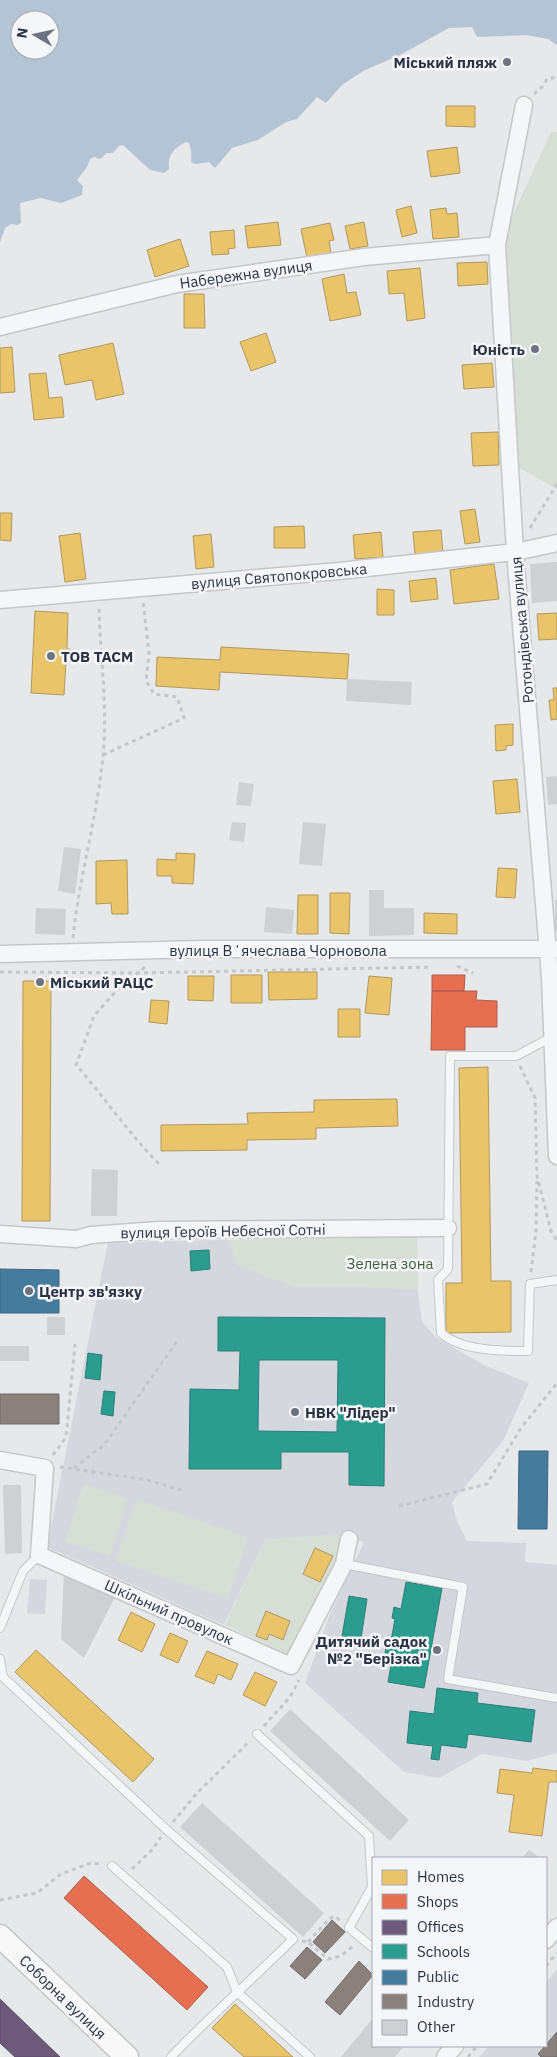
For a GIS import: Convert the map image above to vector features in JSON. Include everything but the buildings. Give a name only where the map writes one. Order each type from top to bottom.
[{"type":"main road","name":"Соборна вулиця","points":[[0,1936],[127,2057]]},
{"type":"street","name":"Ротондівська вулиця","points":[[524,105],[497,245],[515,552],[552,949],[550,976],[554,1037],[557,1156]]},
{"type":"street","name":"Набережна вулиця","points":[[0,327],[177,284],[364,257],[497,245]]},
{"type":"street","name":"вулиця Святопокровська","points":[[0,600],[338,571],[515,552],[557,543]]},
{"type":"street","name":"вулиця Вʼячеслава Чорновола","points":[[0,954],[71,954],[201,949],[552,949]]},
{"type":"street","name":"вулиця Героїв Небесної Сотні","points":[[0,1234],[76,1239],[92,1235],[158,1230],[448,1228]]},
{"type":"street","points":[[0,1460],[45,1468],[39,1555]]},
{"type":"street","name":"Шкільний провулок","points":[[39,1555],[291,1666],[344,1564],[350,1539]]},
{"type":"street","points":[[547,1939],[557,1927]]},
{"type":"street","points":[[445,2057],[454,2047]]},
{"type":"lane","points":[[554,1037],[516,1056],[450,1056],[448,1269],[438,1280],[441,1333],[449,1340],[496,1351],[528,1351],[530,1284],[557,1280]]},
{"type":"lane","points":[[0,1628],[23,1571],[39,1555]]},
{"type":"lane","points":[[344,1564],[463,1587],[448,1680],[557,1698]]},
{"type":"lane","points":[[0,1659],[3,1677],[167,1830],[292,1939],[251,1981],[237,1992],[170,2057]]},
{"type":"lane","points":[[257,1734],[369,1836],[372,1887],[349,1928],[372,1947]]},
{"type":"lane","points":[[112,1866],[227,1967],[237,1992],[310,2057]]},
{"type":"path","points":[[524,105],[526,100],[542,87],[547,79],[557,77]]},
{"type":"path","points":[[515,552],[557,484]]},
{"type":"path","points":[[103,755],[184,718],[177,697],[154,694],[146,681],[148,653],[141,589]]},
{"type":"path","points":[[71,954],[76,908],[103,755],[104,693],[98,593]]},
{"type":"path","points":[[160,1165],[137,1142],[120,1117],[76,1065],[94,1016],[117,990],[168,951]]},
{"type":"path","points":[[0,972],[138,973],[440,966]]},
{"type":"path","points":[[450,966],[460,966],[472,973]]},
{"type":"path","points":[[516,1056],[535,1098],[536,1231],[530,1284]]},
{"type":"path","points":[[537,1176],[551,1231],[557,1241]]},
{"type":"path","points":[[74,1468],[104,1444],[178,1340]]},
{"type":"path","points":[[45,1468],[66,1437],[75,1344]]},
{"type":"path","points":[[399,1506],[487,1484],[521,1428],[557,1383]]},
{"type":"path","points":[[45,1468],[74,1468],[148,1480],[181,1490]]},
{"type":"path","points":[[308,1942],[329,1919],[335,1916],[349,1928]]},
{"type":"path","points":[[292,1939],[308,1942],[328,1959],[341,1956],[360,1938]]},
{"type":"path","points":[[547,1965],[557,1953]]},
{"type":"path","points":[[468,2057],[476,2047]]},
{"type":"shaded area","name":"НВК \"Лідер\"","points":[[417,1237],[418,1290],[422,1322],[437,1338],[484,1365],[529,1383],[503,1441],[452,1502],[457,1521],[467,1541],[526,1543],[525,1562],[557,1565],[557,1753],[527,1761],[482,1754],[439,1778],[404,1772],[305,1683],[329,1617],[364,1542],[334,1535],[265,1540],[224,1625],[47,1547],[108,1242]]},
{"type":"shaded area","points":[[30,1579],[47,1580],[45,1614],[27,1613]]},
{"type":"shaded area","points":[[557,1969],[557,2057],[479,2057],[488,2047],[547,2047],[547,1982]]},
{"type":"green space","name":"Юність","points":[[551,132],[557,132],[557,489],[519,468],[506,230]]},
{"type":"green space","name":"Зелена зона","points":[[417,1237],[418,1290],[360,1287],[294,1287],[236,1265],[229,1240]]},
{"type":"green space","points":[[83,1484],[128,1498],[110,1556],[65,1542]]},
{"type":"green space","points":[[136,1499],[248,1537],[228,1599],[116,1561]]},
{"type":"green space","points":[[334,1535],[349,1539],[296,1658],[225,1625],[265,1540]]},
{"type":"water","points":[[0,0],[557,0],[557,45],[548,39],[526,35],[477,37],[472,27],[449,28],[400,55],[363,71],[342,85],[326,103],[317,97],[297,119],[286,122],[258,140],[232,148],[215,168],[209,162],[196,164],[191,162],[190,146],[186,142],[172,152],[169,160],[169,169],[164,173],[150,170],[123,145],[119,146],[113,153],[107,153],[100,159],[94,157],[90,159],[87,167],[77,180],[83,186],[82,195],[61,203],[41,198],[20,203],[21,223],[17,225],[11,224],[5,228],[0,242]]},
{"type":"place","name":"Міський пляж","points":[[507,62]]},
{"type":"place","name":"Юність","points":[[535,349]]},
{"type":"place","name":"ТОВ ТАСМ","points":[[51,656]]},
{"type":"place","name":"Міський РАЦС","points":[[40,982]]},
{"type":"place","name":"Центр зв'язку","points":[[29,1291]]},
{"type":"place","name":"НВК \"Лідер\"","points":[[295,1412]]},
{"type":"place","name":"Дитячий садок №2 \"Берізка\"","points":[[437,1650]]}]
